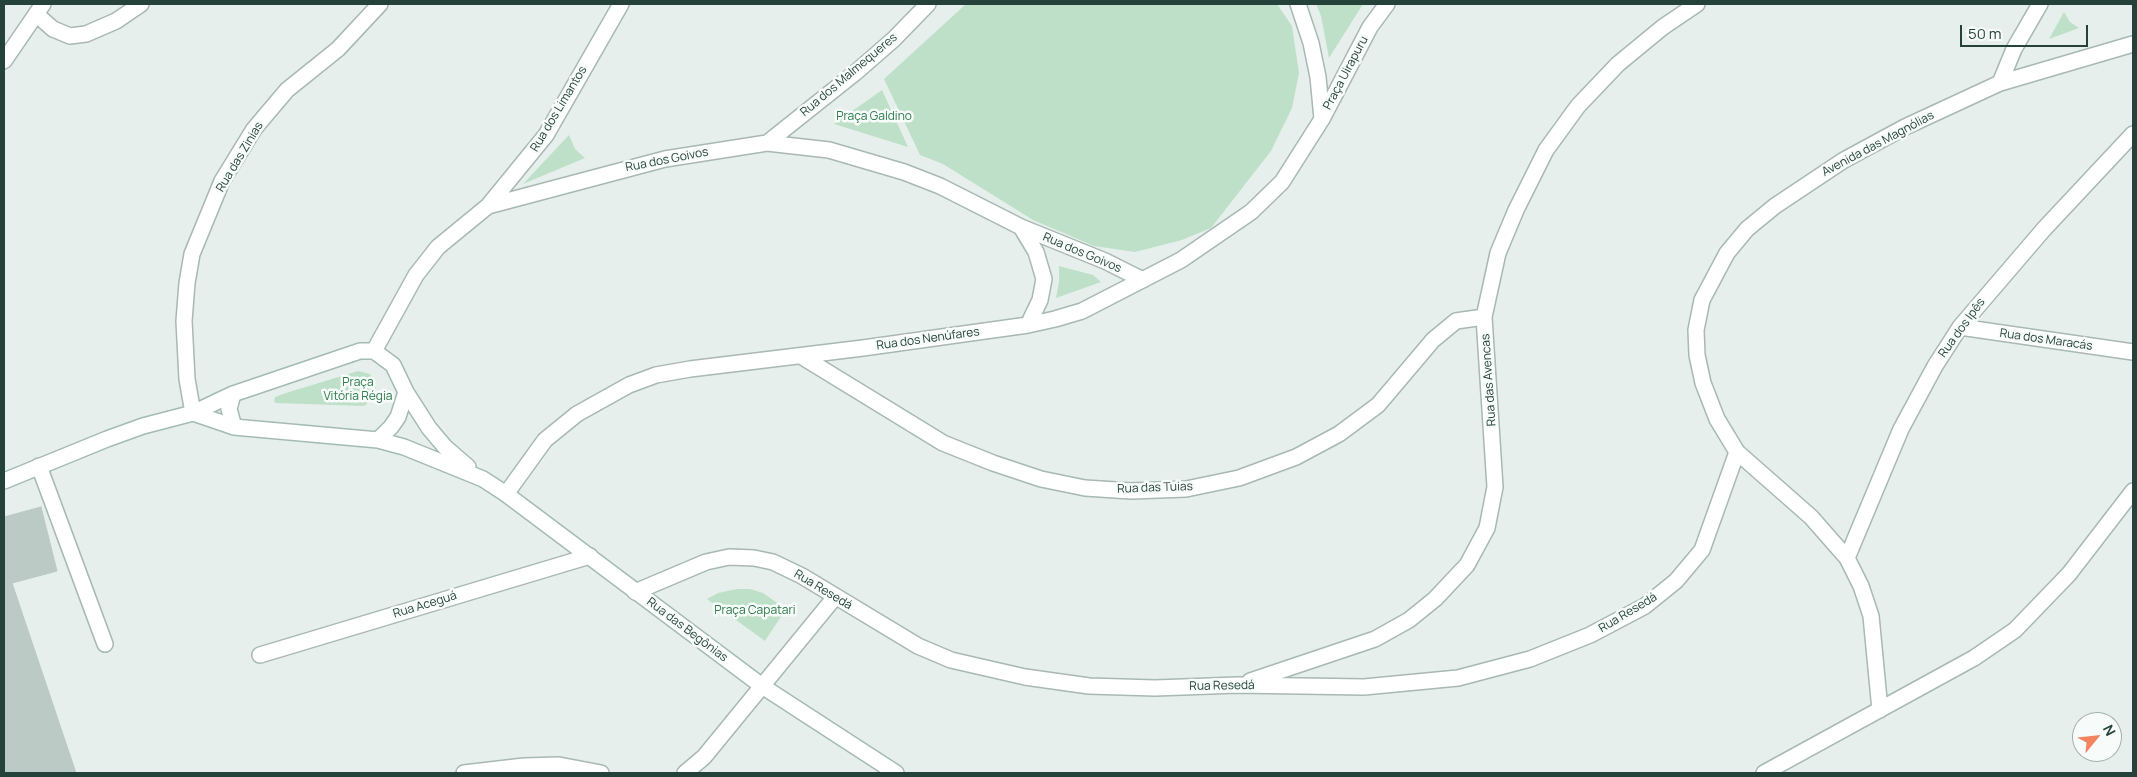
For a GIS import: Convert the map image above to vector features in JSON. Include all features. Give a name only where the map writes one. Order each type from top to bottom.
[{"type":"street","points":[[4,61],[39,9],[53,29],[70,36],[86,34],[116,21],[141,4]]},
{"type":"street","name":"Rua das Zinias","points":[[193,413],[187,379],[184,321],[187,283],[192,254],[222,181],[254,129],[287,90],[338,48],[380,4]]},
{"type":"street","name":"Rua dos Limantos","points":[[488,206],[546,135],[621,4]]},
{"type":"street","name":"Rua dos Malmequeres","points":[[767,143],[855,73],[894,39],[928,4]]},
{"type":"street","name":"Praça Uirapuru","points":[[1298,4],[1311,43],[1318,77],[1322,119]]},
{"type":"street","name":"Praça Uirapuru","points":[[1322,119],[1370,27],[1387,4]]},
{"type":"street","name":"Rua das Avencas","points":[[1238,685],[1375,639],[1408,620],[1435,599],[1467,565],[1487,528],[1495,488],[1484,317],[1498,253],[1516,210],[1546,150],[1578,106],[1618,64],[1663,27],[1697,4]]},
{"type":"street","points":[[2000,83],[2014,49],[2040,4]]},
{"type":"street","name":"Avenida das Magnólias","points":[[1880,710],[1871,616],[1861,586],[1847,558],[1812,517],[1736,452],[1710,401],[1703,383],[1697,355],[1696,330],[1702,300],[1727,253],[1747,229],[1776,206],[1844,160],[1905,127],[2000,83],[2133,44]]},
{"type":"street","name":"Rua dos Nenúfares","points":[[506,494],[545,440],[577,414],[629,385],[656,376],[690,369],[1028,325],[1082,311],[1189,255],[1251,212],[1282,182],[1322,119]]},
{"type":"street","name":"Rua dos Ipês","points":[[1847,558],[1901,429],[1935,366],[1960,327],[2044,229],[2133,134]]},
{"type":"street","name":"Rua dos Goivos","points":[[374,351],[416,275],[438,246],[488,206],[657,161],[767,143],[829,150],[904,172],[940,186],[1021,227],[1105,261],[1143,280]]},
{"type":"street","name":"Rua dos Goivos","points":[[1021,227],[1036,252],[1044,279],[1040,300],[1028,325]]},
{"type":"street","name":"Rua das Tuias","points":[[801,356],[943,443],[992,463],[1041,479],[1085,488],[1131,491],[1186,489],[1239,478],[1296,457],[1339,434],[1378,405],[1432,340],[1456,321],[1484,317]]},
{"type":"street","name":"Rua dos Maracás","points":[[1960,327],[2133,352]]},
{"type":"street","points":[[4,482],[134,429],[193,413],[233,394],[342,355],[360,351],[374,351],[393,365],[406,392],[398,416],[378,440],[234,427],[193,413]]},
{"type":"street","name":"Rua das Begônias","points":[[406,392],[429,428],[445,447],[482,479],[506,494],[590,556],[762,686],[896,773]]},
{"type":"street","points":[[233,394],[228,409],[234,427]]},
{"type":"street","name":"Rua das Begônias","points":[[378,440],[412,450],[482,479]]},
{"type":"street","name":"Rua Resedá","points":[[636,592],[706,562],[729,557],[754,558],[773,562],[802,576],[918,646],[950,660],[1016,675],[1089,686],[1155,688],[1238,685],[1364,687],[1458,678],[1530,659],[1590,635],[1645,606],[1676,582],[1702,550],[1716,515],[1736,452]]},
{"type":"street","points":[[40,466],[105,644]]},
{"type":"street","points":[[1764,773],[1974,658],[2015,630],[2069,574],[2133,491]]},
{"type":"street","name":"Rua Aceguá","points":[[260,655],[590,556]]},
{"type":"street","points":[[685,773],[704,757],[835,597]]},
{"type":"street","points":[[464,773],[524,766],[559,765],[601,773]]},
{"type":"green space","points":[[966,4],[1277,4],[1292,26],[1299,73],[1292,108],[1271,151],[1211,228],[1182,240],[1135,252],[1094,246],[1033,220],[943,164],[920,155],[884,79]]},
{"type":"green space","points":[[1316,4],[1363,4],[1329,58],[1321,16]]},
{"type":"green space","points":[[2064,12],[2070,22],[2079,28],[2049,39]]},
{"type":"green space","name":"Praça Galdino","points":[[882,90],[908,147],[834,124]]},
{"type":"green space","points":[[569,135],[575,149],[585,158],[523,184]]},
{"type":"green space","points":[[1059,266],[1093,275],[1101,282],[1056,298]]},
{"type":"green space","name":"Praça Vitória Régia","points":[[358,371],[370,374],[376,387],[375,397],[364,406],[276,403],[274,401],[275,397],[286,393]]},
{"type":"green space","name":"Praça Capatari","points":[[737,589],[750,589],[763,593],[786,609],[765,641],[707,599],[718,593]]},
{"type":"building","points":[[41,507],[57,571],[12,583],[76,773],[4,773],[4,517]]}]
